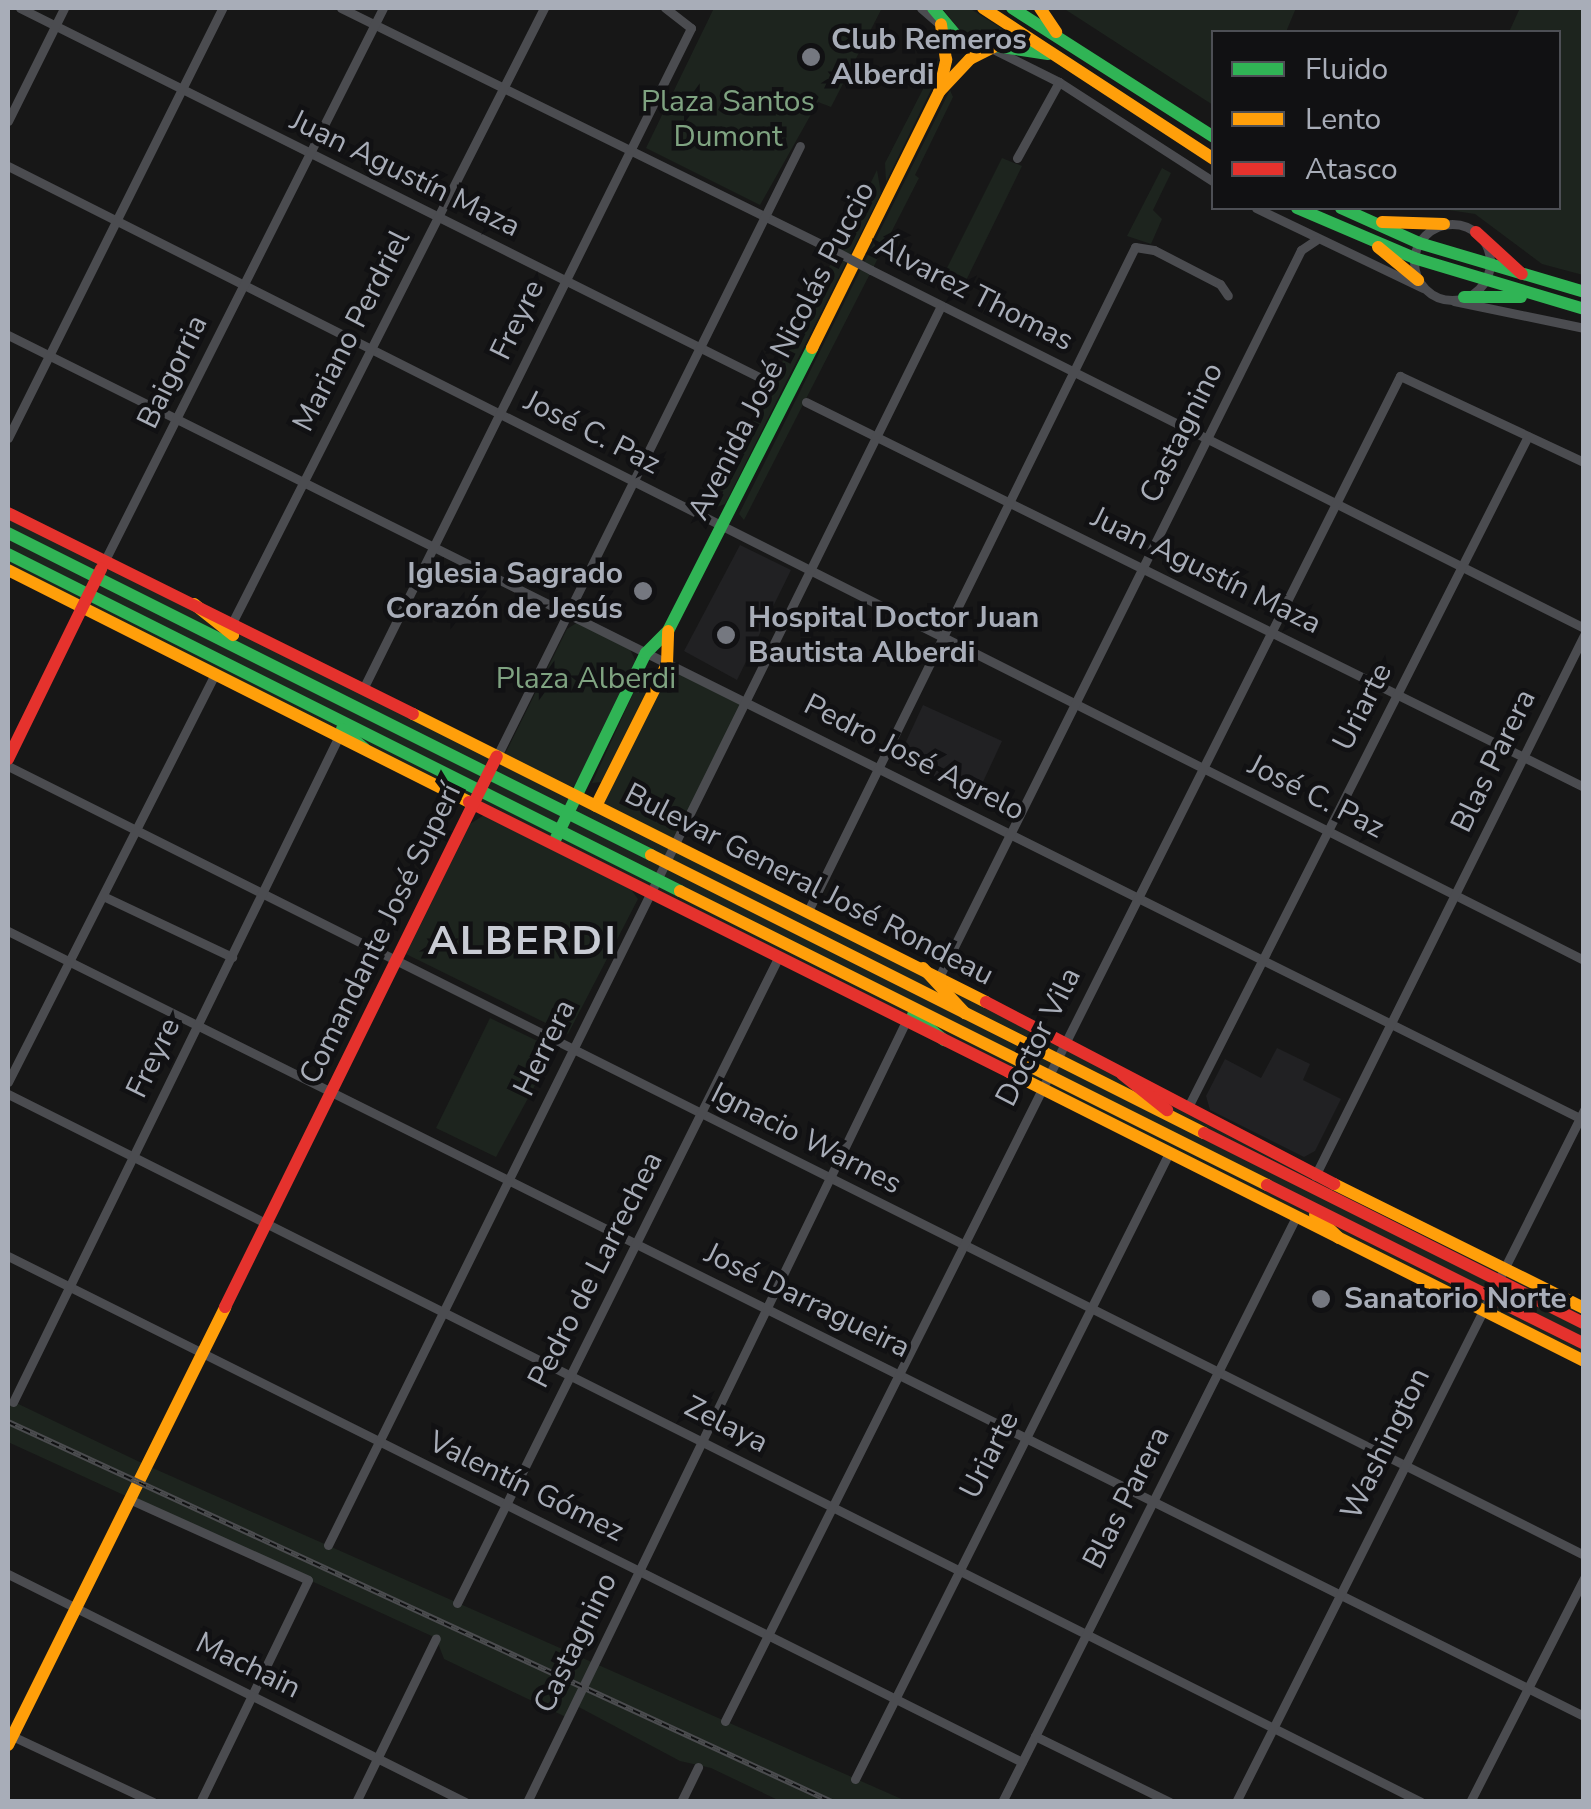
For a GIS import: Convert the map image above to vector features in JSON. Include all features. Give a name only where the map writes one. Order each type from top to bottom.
[{"type":"main road","points":[[983,8],[1211,157]]},
{"type":"main road","points":[[1012,8],[1028,12],[1060,38],[1211,135]]},
{"type":"main road","points":[[1040,8],[1060,38]]},
{"type":"main road","points":[[1019,30],[1028,12]]},
{"type":"main road","points":[[939,21],[990,46],[1062,58]]},
{"type":"main road","name":"Avenida José Nicolás Puccio","points":[[939,21],[939,92]]},
{"type":"main road","name":"Avenida José Nicolás Puccio","points":[[553,844],[646,654],[668,631],[723,526],[939,92],[970,59],[1019,30]]},
{"type":"main road","points":[[1302,210],[1414,258],[1584,310]]},
{"type":"main road","points":[[1345,210],[1419,242],[1528,279],[1584,292]]},
{"type":"main road","points":[[1372,222],[1444,224]]},
{"type":"main road","points":[[1476,232],[1528,279]]},
{"type":"main road","points":[[1364,236],[1422,284]]},
{"type":"main road","points":[[1464,297],[1531,296]]},
{"type":"main road","name":"Bulevar General José Rondeau","points":[[8,512],[924,968],[1500,1273],[1584,1323]]},
{"type":"main road","name":"Bulevar General José Rondeau","points":[[8,533],[260,656],[566,816],[660,872],[1169,1153],[1487,1296],[1584,1344]]},
{"type":"main road","name":"Bulevar General José Rondeau","points":[[8,554],[324,713],[553,844],[944,1040],[1043,1083],[1301,1211]]},
{"type":"main road","name":"Baigorria","points":[[8,763],[104,562]]},
{"type":"main road","name":"Bulevar General José Rondeau","points":[[8,570],[365,749],[660,872],[1190,1129],[1584,1308]]},
{"type":"main road","points":[[194,604],[260,656]]},
{"type":"main road","name":"Avenida José Nicolás Puccio","points":[[596,806],[667,664],[668,631]]},
{"type":"main road","points":[[324,713],[365,749]]},
{"type":"main road","name":"Comandante José Superí","points":[[9,1738],[497,756]]},
{"type":"main road","points":[[924,968],[975,1023]]},
{"type":"main road","points":[[891,997],[944,1040]]},
{"type":"main road","points":[[1122,1074],[1190,1129]]},
{"type":"main road","points":[[1301,1211],[1339,1238],[1584,1362]]},
{"type":"street","name":"Juan Agustín Maza","points":[[20,8],[770,382]]},
{"type":"street","points":[[8,121],[64,8]]},
{"type":"street","points":[[8,438],[222,8]]},
{"type":"street","name":"Álvarez Thomas","points":[[341,8],[837,252],[1584,631]]},
{"type":"street","name":"Baigorria","points":[[104,562],[383,8]]},
{"type":"street","name":"Mariano Perdriel","points":[[232,623],[544,8]]},
{"type":"street","name":"Freyre","points":[[364,688],[691,28],[664,8]]},
{"type":"street","points":[[922,8],[939,21]]},
{"type":"street","points":[[990,46],[1059,82],[1211,180]]},
{"type":"street","points":[[1016,158],[1059,82]]},
{"type":"street","name":"Comandante José Superí","points":[[497,756],[800,146]]},
{"type":"street","name":"José C. Paz","points":[[8,166],[1584,960]]},
{"type":"street","points":[[1260,210],[1316,240],[1422,284],[1446,299],[1584,328]]},
{"type":"street","points":[[1422,284],[1414,258],[1419,242],[1444,224],[1476,232],[1489,266],[1484,281],[1464,297],[1446,299]]},
{"type":"street","name":"Castagnino","points":[[940,977],[1301,250],[1316,240]]},
{"type":"street","points":[[808,910],[1135,247],[1154,250],[1220,284],[1228,296]]},
{"type":"street","name":"Herrera","points":[[328,1545],[941,306]]},
{"type":"street","name":"Pedro José Agrelo","points":[[8,335],[1582,1116]]},
{"type":"street","name":"Doctor Vila","points":[[725,1722],[1400,376],[1528,436]]},
{"type":"street","name":"Juan Agustín Maza","points":[[806,402],[1584,787]]},
{"type":"street","points":[[1528,436],[1584,462]]},
{"type":"street","name":"Uriarte","points":[[1188,1107],[1528,436]]},
{"type":"street","name":"Blas Parera","points":[[1315,1176],[1584,631]]},
{"type":"street","points":[[8,1082],[215,674]]},
{"type":"street","name":"Freyre","points":[[13,1402],[339,736]]},
{"type":"street","name":"Ignacio Warnes","points":[[8,763],[262,896],[396,958],[572,1050],[1584,1555]]},
{"type":"street","points":[[103,896],[232,957]]},
{"type":"street","name":"José Darragueira","points":[[8,931],[1584,1716]]},
{"type":"street","name":"Pedro de Larrechea","points":[[457,1603],[778,958]]},
{"type":"street","name":"Castagnino","points":[[527,1802],[906,1021]]},
{"type":"street","name":"Zelaya","points":[[8,1094],[1422,1802]]},
{"type":"street","name":"Washington","points":[[1236,1802],[1487,1296],[1582,1116]]},
{"type":"street","name":"Uriarte","points":[[855,1779],[1169,1153]]},
{"type":"street","name":"Blas Parera","points":[[1002,1802],[1301,1211]]},
{"type":"street","name":"Valentín Gómez","points":[[8,1256],[1022,1762]]},
{"type":"street","points":[[128,1499],[308,1580],[200,1802]]},
{"type":"street","name":"Machain","points":[[8,1574],[466,1802]]},
{"type":"street","points":[[1470,1802],[1584,1578]]},
{"type":"street","points":[[356,1802],[436,1638]]},
{"type":"street","points":[[1035,1736],[1170,1802]]},
{"type":"street","points":[[9,1738],[153,1802]]},
{"type":"street","points":[[681,1802],[698,1767]]},
{"type":"shaded area","points":[[740,545],[791,570],[737,680],[684,651]]},
{"type":"shaded area","points":[[923,705],[1002,741],[976,797],[897,761]]},
{"type":"shaded area","points":[[1277,1048],[1310,1064],[1303,1080],[1341,1099],[1315,1151],[1304,1157],[1210,1110],[1206,1096],[1225,1059],[1261,1078]]},
{"type":"green space","name":"Plaza Santos Dumont","points":[[714,8],[882,8],[831,107],[818,102],[760,205],[646,148]]},
{"type":"green space","points":[[942,8],[969,8],[1006,31],[987,40],[965,37]]},
{"type":"green space","points":[[1063,8],[1296,8],[1287,30],[1211,30],[1211,104]]},
{"type":"green space","points":[[1520,8],[1583,8],[1583,275],[1542,264],[1475,214],[1448,210],[1561,210],[1561,30],[1510,30]]},
{"type":"green space","points":[[939,58],[932,88],[886,182],[885,163]]},
{"type":"green space","points":[[950,90],[953,97],[915,175],[919,178],[744,520],[739,514]]},
{"type":"green space","points":[[1002,158],[1022,166],[958,297],[938,286]]},
{"type":"green space","points":[[1162,168],[1171,173],[1153,210],[1162,219],[1151,244],[1127,236]]},
{"type":"green space","points":[[877,170],[881,193],[725,504],[717,507],[713,502]]},
{"type":"green space","points":[[8,513],[596,806],[667,664],[745,701],[674,844],[1583,1308],[1583,1361],[8,570]]},
{"type":"green space","name":"Plaza Alberdi","points":[[578,622],[630,649],[636,662],[578,784],[570,788],[504,756],[567,629]]},
{"type":"green space","points":[[652,669],[655,677],[602,782],[592,783],[644,670]]},
{"type":"green space","points":[[484,815],[627,884],[638,899],[568,1034],[406,954],[470,824]]},
{"type":"green space","points":[[490,1018],[548,1046],[551,1056],[496,1157],[436,1128]]},
{"type":"green space","points":[[8,1399],[146,1465],[906,1801],[780,1801],[711,1768],[680,1761],[575,1705],[568,1718],[444,1659],[436,1638],[8,1442]]},
{"type":"railway","points":[[8,1422],[832,1802]]},
{"type":"traffic: fast","points":[[933,8],[961,41],[1048,54]]},
{"type":"traffic: fast","points":[[1012,8],[1211,135]]},
{"type":"traffic: fast","points":[[1302,210],[1414,258],[1584,309]]},
{"type":"traffic: fast","points":[[1345,210],[1419,243],[1584,292]]},
{"type":"traffic: fast","points":[[1464,297],[1521,297]]},
{"type":"traffic: fast","points":[[556,838],[646,653],[668,631],[812,348]]},
{"type":"traffic: fast","points":[[8,533],[651,855]]},
{"type":"traffic: fast","points":[[8,554],[680,891]]},
{"type":"traffic: fast","points":[[342,729],[365,749]]},
{"type":"traffic: fast","points":[[913,1015],[944,1040]]},
{"type":"traffic: slow","points":[[983,8],[1211,157]]},
{"type":"traffic: slow","points":[[1040,8],[1056,32]]},
{"type":"traffic: slow","points":[[940,87],[946,60],[941,24]]},
{"type":"traffic: slow","points":[[812,348],[939,92],[970,59],[1001,43]]},
{"type":"traffic: slow","points":[[1382,222],[1444,224]]},
{"type":"traffic: slow","points":[[1378,247],[1418,280]]},
{"type":"traffic: slow","points":[[8,570],[469,802]]},
{"type":"traffic: slow","points":[[194,604],[233,635]]},
{"type":"traffic: slow","points":[[596,806],[667,664],[668,631]]},
{"type":"traffic: slow","points":[[413,714],[986,1002]]},
{"type":"traffic: slow","points":[[651,855],[1204,1133]]},
{"type":"traffic: slow","points":[[680,891],[1267,1185]]},
{"type":"traffic: slow","points":[[923,968],[965,1013]]},
{"type":"traffic: slow","points":[[1009,1072],[1584,1361]]},
{"type":"traffic: slow","points":[[1334,1184],[1584,1308]]},
{"type":"traffic: slow","points":[[1315,1215],[1339,1238]]},
{"type":"traffic: slow","points":[[8,1745],[225,1307]]},
{"type":"traffic: jam","points":[[1476,232],[1522,274]]},
{"type":"traffic: jam","points":[[8,513],[413,714]]},
{"type":"traffic: jam","points":[[8,759],[101,569]]},
{"type":"traffic: jam","points":[[225,1307],[497,756]]},
{"type":"traffic: jam","points":[[469,802],[1009,1072]]},
{"type":"traffic: jam","points":[[986,1002],[1334,1184]]},
{"type":"traffic: jam","points":[[1122,1074],[1167,1110]]},
{"type":"traffic: jam","points":[[1204,1133],[1584,1323]]},
{"type":"traffic: jam","points":[[1267,1185],[1584,1344]]},
{"type":"place","name":"Club Remeros Alberdi","points":[[811,57]]},
{"type":"place","name":"Iglesia Sagrado Corazón de Jesús","points":[[643,591]]},
{"type":"place","name":"Hospital Doctor Juan Bautista Alberdi","points":[[726,635]]},
{"type":"place","name":"Sanatorio Norte","points":[[1321,1299]]},
{"type":"district","name":"ALBERDI","points":[[523,941]]}]
